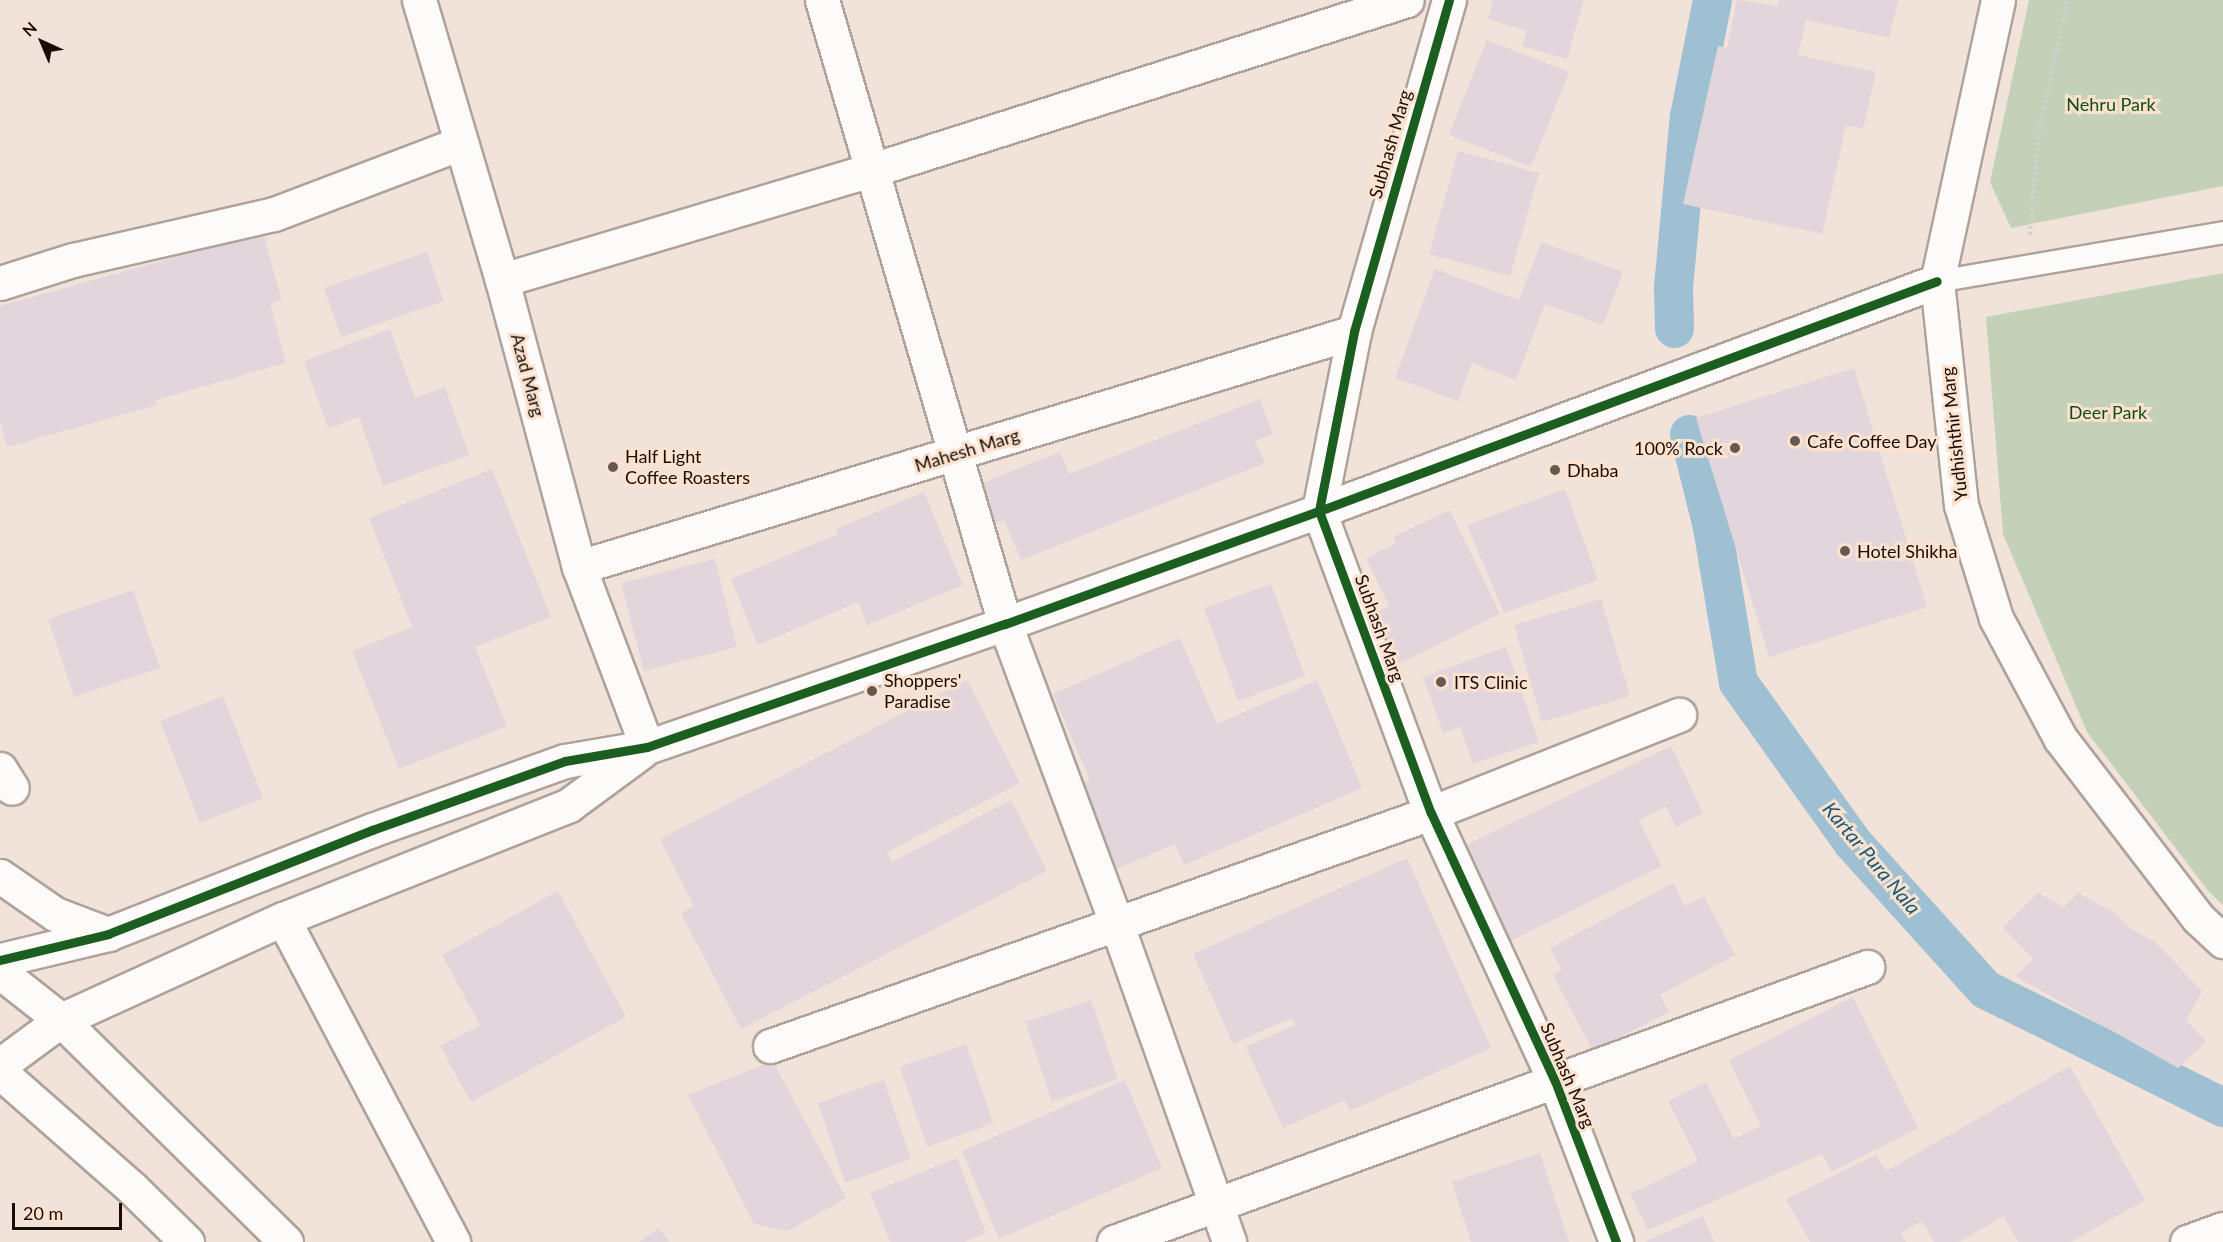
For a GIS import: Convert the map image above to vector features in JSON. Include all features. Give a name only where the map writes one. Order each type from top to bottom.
[{"type":"street","name":"Azad Marg","points":[[419,0],[502,280],[579,567],[647,747]]},
{"type":"street","points":[[822,0],[1005,624],[1117,925],[1229,1242]]},
{"type":"street","points":[[502,280],[872,170],[1407,0]]},
{"type":"street","name":"Subhash Marg","points":[[1449,0],[1354,332],[1319,512],[1431,813],[1555,1081],[1616,1242]]},
{"type":"street","name":"Yudhishthir Marg","points":[[1998,0],[1937,281],[1961,505],[1996,618],[2060,738],[2198,918],[2223,941]]},
{"type":"street","points":[[0,283],[73,260],[274,214],[461,143]]},
{"type":"street","points":[[0,960],[108,934],[372,830],[565,761],[647,747],[1005,624],[1319,512],[1937,281]]},
{"type":"street","name":"Mahesh Marg","points":[[579,567],[1354,332]]},
{"type":"street","points":[[770,1046],[1431,813],[1679,715]]},
{"type":"street","points":[[0,1065],[61,1020],[283,919],[569,805],[647,747]]},
{"type":"street","points":[[0,876],[55,914],[108,934]]},
{"type":"street","points":[[283,919],[453,1242]]},
{"type":"street","points":[[1114,1242],[1867,967]]},
{"type":"street","points":[[0,972],[61,1020],[286,1242]]},
{"type":"street","points":[[0,1072],[133,1189],[188,1242]]},
{"type":"street","points":[[2187,1242],[2223,1228]]},
{"type":"lane","points":[[1937,281],[2223,232]]},
{"type":"path","points":[[2028,265],[2038,138],[2067,0]]},
{"type":"green space","name":"Nehru Park","points":[[2029,0],[2223,0],[2223,186],[2011,228],[1990,182]]},
{"type":"green space","name":"Deer Park","points":[[2223,273],[2223,905],[2209,892],[2087,732],[2003,534],[1986,317]]},
{"type":"building","points":[[1493,0],[1584,0],[1567,59],[1522,46],[1527,31],[1488,19]]},
{"type":"building","points":[[1737,0],[1778,6],[1779,0],[1898,0],[1889,38],[1806,20],[1798,55],[1876,72],[1863,129],[1846,125],[1822,234],[1683,204],[1718,46],[1727,48]]},
{"type":"building","points":[[1487,40],[1569,72],[1531,167],[1449,135]]},
{"type":"building","points":[[1458,151],[1539,173],[1510,276],[1429,254]]},
{"type":"building","points":[[263,233],[282,301],[270,303],[286,363],[155,400],[157,405],[7,447],[0,421],[0,306]]},
{"type":"building","points":[[1541,242],[1623,272],[1603,325],[1545,304],[1516,380],[1472,363],[1458,401],[1395,378],[1435,269],[1519,300]]},
{"type":"building","points":[[427,252],[444,301],[341,337],[324,288]]},
{"type":"building","points":[[390,329],[415,398],[445,387],[469,455],[383,486],[359,417],[328,428],[304,361]]},
{"type":"building","points":[[1854,368],[1927,607],[1769,657],[1696,418]]},
{"type":"building","points":[[1260,399],[1273,434],[1255,441],[1265,463],[1021,560],[1004,520],[993,524],[977,485],[1060,452],[1069,474]]},
{"type":"building","points":[[492,469],[551,617],[475,647],[507,726],[399,769],[352,651],[412,627],[369,518]]},
{"type":"building","points":[[1565,489],[1598,580],[1504,613],[1467,525]]},
{"type":"building","points":[[924,492],[963,585],[867,625],[858,602],[758,645],[731,579],[838,534],[836,529]]},
{"type":"building","points":[[1450,510],[1500,614],[1398,664],[1373,613],[1389,606],[1366,558],[1396,543],[1393,537]]},
{"type":"building","points":[[715,559],[737,647],[644,671],[621,583]]},
{"type":"building","points":[[1271,584],[1305,676],[1238,701],[1204,608]]},
{"type":"building","points":[[133,590],[160,668],[74,697],[48,619]]},
{"type":"building","points":[[1601,599],[1630,696],[1542,722],[1514,625]]},
{"type":"building","points":[[1180,638],[1217,724],[1317,680],[1362,788],[1184,865],[1175,844],[1112,871],[1076,787],[1090,780],[1053,694]]},
{"type":"building","points":[[1506,647],[1539,742],[1473,764],[1460,727],[1443,733],[1423,677]]},
{"type":"building","points":[[967,680],[1020,783],[887,852],[892,862],[1011,800],[1047,871],[741,1029],[681,913],[694,906],[660,839]]},
{"type":"building","points":[[223,696],[263,798],[200,823],[160,721]]},
{"type":"building","points":[[1671,746],[1703,813],[1676,827],[1666,806],[1639,820],[1662,866],[1502,945],[1460,848]]},
{"type":"building","points":[[1407,858],[1491,1048],[1350,1111],[1345,1100],[1283,1128],[1246,1047],[1295,1025],[1291,1018],[1233,1044],[1193,954]]},
{"type":"building","points":[[1673,883],[1685,906],[1704,896],[1735,955],[1660,995],[1669,1012],[1593,1051],[1553,975],[1562,970],[1550,948]]},
{"type":"building","points":[[558,891],[626,1017],[471,1102],[440,1046],[480,1025],[442,955]]},
{"type":"building","points":[[2038,893],[2064,907],[2078,893],[2115,913],[2128,927],[2155,942],[2202,991],[2186,1020],[2206,1042],[2178,1068],[2015,976],[2033,959],[2003,927]]},
{"type":"building","points":[[1853,997],[1918,1128],[1831,1172],[1822,1154],[1648,1230],[1630,1194],[1698,1161],[1668,1101],[1706,1082],[1734,1139],[1761,1126],[1729,1060]]},
{"type":"building","points":[[1091,1000],[1118,1079],[1052,1102],[1025,1022]]},
{"type":"building","points":[[966,1044],[993,1123],[927,1147],[900,1067]]},
{"type":"building","points":[[773,1061],[846,1198],[788,1231],[754,1224],[688,1095]]},
{"type":"building","points":[[2070,1066],[2145,1200],[2071,1242],[2018,1242],[2004,1216],[1959,1242],[1934,1242],[1922,1221],[1901,1233],[1906,1242],[1810,1242],[1786,1199],[1876,1155],[1886,1171]]},
{"type":"building","points":[[884,1080],[911,1159],[845,1183],[818,1103]]},
{"type":"building","points":[[1125,1080],[1162,1168],[999,1239],[962,1151]]},
{"type":"building","points":[[1540,1153],[1569,1242],[1471,1242],[1452,1182]]},
{"type":"building","points":[[957,1158],[986,1233],[964,1242],[890,1242],[870,1193]]},
{"type":"building","points":[[1703,1216],[1714,1242],[1644,1242]]},
{"type":"building","points":[[659,1228],[669,1242],[639,1242]]},
{"type":"waterway","points":[[1674,328],[1673,287],[1689,116],[1712,0]]},
{"type":"waterway","name":"Kartar Pura Nala","points":[[1689,434],[1712,527],[1738,682],[1853,843],[1985,989],[2223,1107]]},
{"type":"cycle path","points":[[1449,0],[1354,332],[1319,511],[1431,813],[1555,1081],[1616,1242]]},
{"type":"cycle path","points":[[0,960],[108,934],[372,830],[565,761],[647,747],[1005,624],[1319,511],[1937,281]]},
{"type":"place","name":"Cafe Coffee Day","points":[[1795,441]]},
{"type":"place","name":"100% Rock","points":[[1735,448]]},
{"type":"place","name":"Half Light Coffee Roasters","points":[[613,467]]},
{"type":"place","name":"Dhaba","points":[[1555,470]]},
{"type":"place","name":"Hotel Shikha","points":[[1845,551]]},
{"type":"place","name":"ITS Clinic","points":[[1441,682]]},
{"type":"place","name":"Shoppers' Paradise","points":[[872,691]]}]
